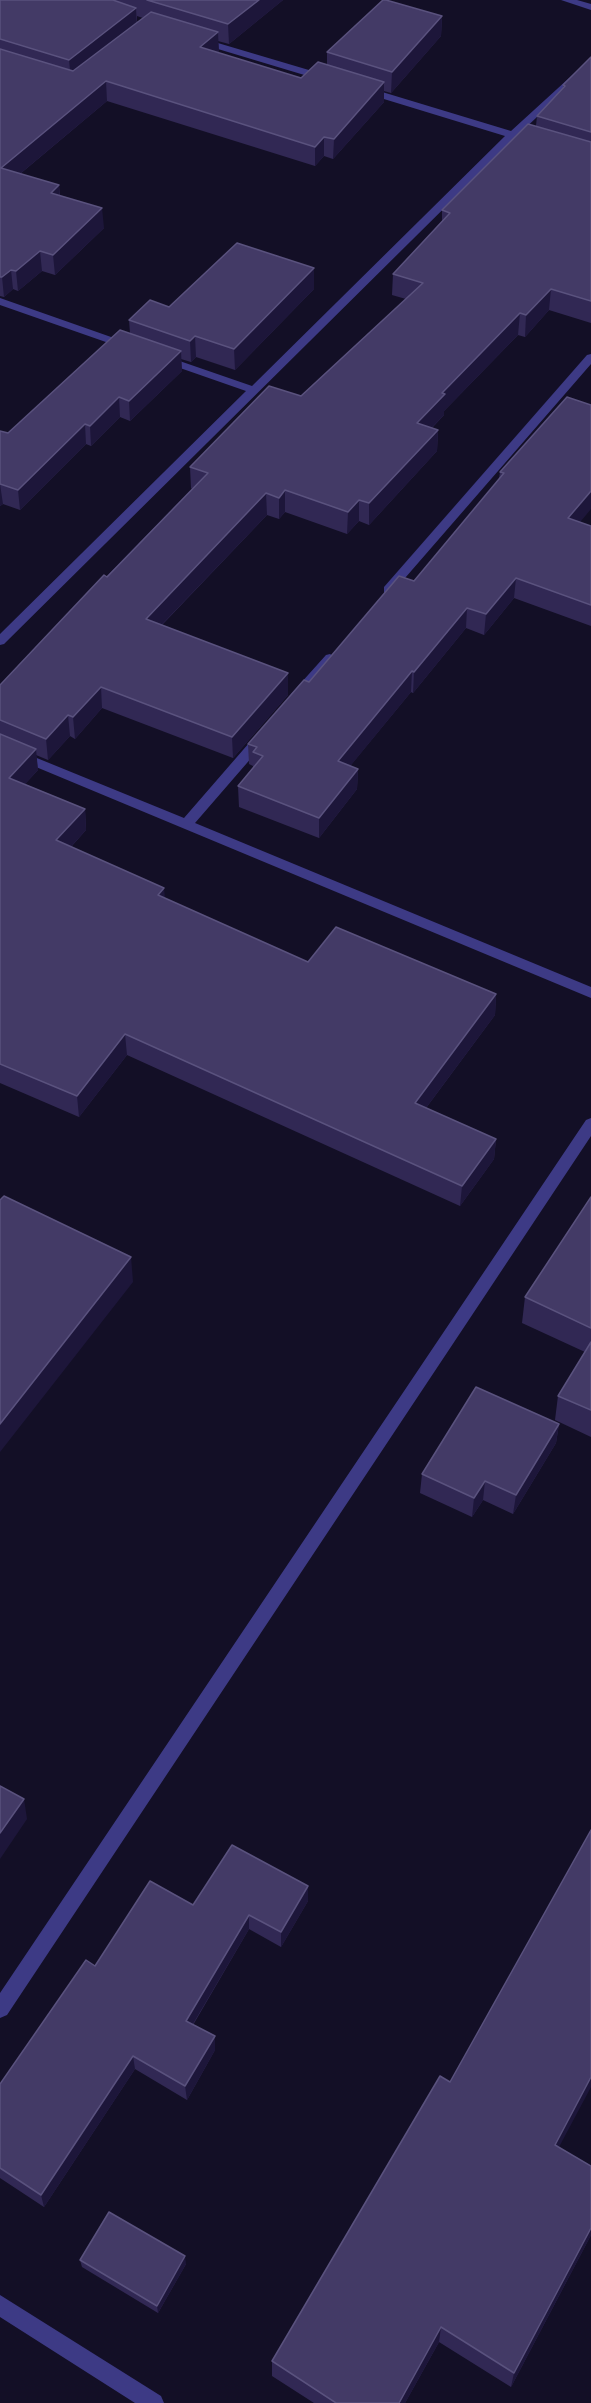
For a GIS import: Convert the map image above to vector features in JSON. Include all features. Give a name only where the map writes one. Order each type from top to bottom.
[{"type":"street","points":[[566,0],[591,7]]},
{"type":"street","points":[[195,39],[331,80]]},
{"type":"street","points":[[0,641],[512,135],[591,61]]},
{"type":"street","points":[[354,87],[535,142]]},
{"type":"street","points":[[0,302],[253,390]]},
{"type":"street","points":[[381,599],[591,357]]},
{"type":"street","points":[[287,707],[342,644]]},
{"type":"street","points":[[186,824],[272,725]]},
{"type":"street","points":[[0,747],[591,993]]},
{"type":"street","points":[[0,2009],[591,1124]]},
{"type":"street","points":[[0,2305],[154,2403]]},
{"type":"building","points":[[0,0],[113,0],[136,8],[69,60],[0,39]]},
{"type":"building","points":[[147,0],[259,0],[228,24]]},
{"type":"building","points":[[383,0],[442,16],[392,72],[327,52]]},
{"type":"building","points":[[151,12],[218,32],[200,47],[301,78],[318,62],[384,82],[334,139],[324,137],[315,147],[106,81],[1,168],[59,185],[51,193],[102,208],[53,255],[40,251],[16,271],[11,270],[0,277],[0,49],[73,71]]},
{"type":"building","points":[[591,57],[591,132],[537,116],[565,86],[563,85]]},
{"type":"building","points":[[528,124],[591,142],[591,301],[551,289],[526,315],[520,313],[442,393],[445,394],[417,423],[438,430],[369,503],[359,500],[348,512],[285,490],[279,498],[266,493],[146,619],[288,673],[232,737],[101,687],[73,717],[68,715],[46,739],[0,720],[0,685],[104,575],[107,577],[208,473],[190,467],[269,386],[301,396],[423,283],[393,274],[450,213],[442,210]]},
{"type":"building","points":[[237,243],[314,268],[234,349],[195,336],[190,341],[129,320],[150,300],[169,307]]},
{"type":"building","points":[[120,330],[181,351],[129,401],[119,397],[90,426],[85,424],[18,490],[0,484],[0,431],[8,433]]},
{"type":"building","points":[[567,397],[591,405],[591,491],[568,518],[591,526],[591,605],[516,578],[486,614],[467,608],[338,761],[358,769],[319,818],[238,786],[263,756],[253,752],[257,747],[248,744],[304,680],[309,682],[399,576],[414,581],[504,473],[500,472]]},
{"type":"building","points":[[0,734],[36,749],[9,778],[85,809],[56,840],[164,888],[158,895],[308,962],[336,927],[496,994],[415,1103],[496,1139],[462,1186],[125,1034],[77,1096],[0,1064]]},
{"type":"building","points":[[4,1196],[131,1257],[0,1424],[0,1200]]},
{"type":"building","points":[[591,1197],[591,1328],[525,1297]]},
{"type":"building","points":[[591,1342],[591,1410],[558,1396]]},
{"type":"building","points":[[476,1387],[559,1424],[516,1495],[485,1481],[474,1498],[422,1474]]},
{"type":"building","points":[[0,1786],[24,1799],[0,1833]]},
{"type":"building","points":[[591,1830],[591,2077],[555,2145],[591,2166],[591,2228],[514,2373],[441,2327],[399,2403],[336,2403],[272,2361],[440,2076],[450,2082]]},
{"type":"building","points":[[232,1845],[308,1886],[281,1932],[249,1915],[186,2021],[215,2036],[185,2086],[133,2056],[41,2195],[0,2168],[0,2084],[86,1960],[95,1966],[150,1881],[193,1905]]},
{"type":"building","points":[[109,2212],[185,2256],[157,2306],[80,2260]]}]
